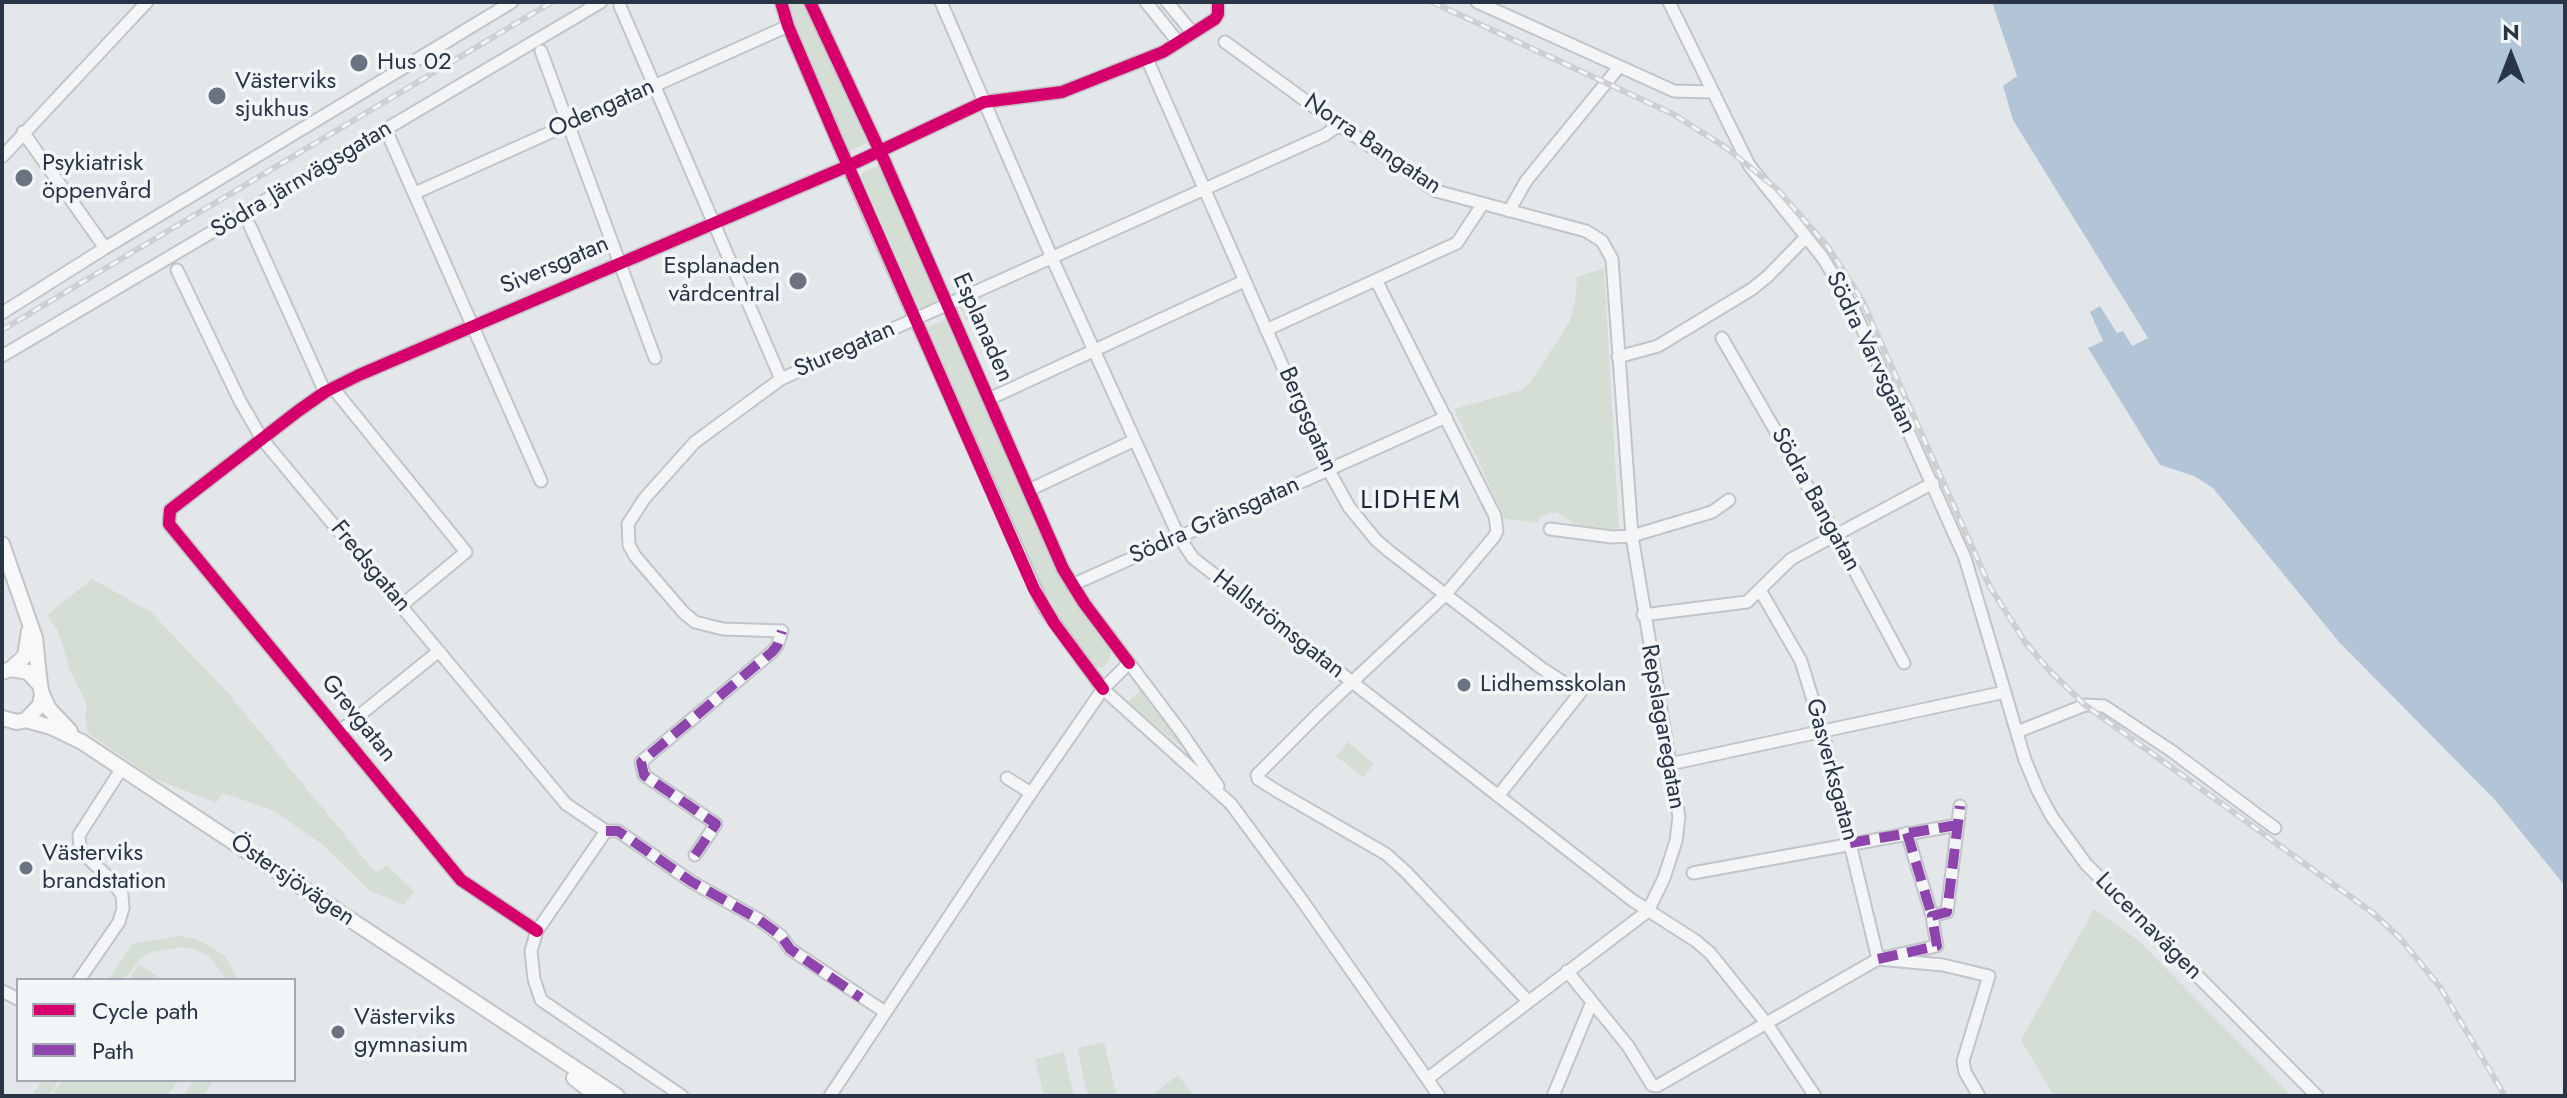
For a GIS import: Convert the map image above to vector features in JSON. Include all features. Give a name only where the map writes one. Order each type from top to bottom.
[{"type":"main road","points":[[2,544],[37,651],[41,690],[40,705],[22,721],[2,729]]},
{"type":"main road","points":[[4,671],[25,656],[29,626]]},
{"type":"main road","points":[[4,671],[28,672],[41,690]]},
{"type":"main road","name":"Östersjövägen","points":[[41,690],[57,719],[82,742]]},
{"type":"main road","name":"Östersjövägen","points":[[2,718],[51,727],[82,742],[617,1096]]},
{"type":"main road","name":"Östersjövägen","points":[[501,1021],[597,1096]]},
{"type":"street","points":[[2,157],[147,2]]},
{"type":"street","points":[[2,313],[512,2]]},
{"type":"street","name":"Södra Järnvägsgatan","points":[[2,356],[601,2]]},
{"type":"street","points":[[781,2],[788,26],[848,166],[1034,589],[1054,623],[1103,689],[1230,803],[1439,1096]]},
{"type":"street","name":"Esplanaden","points":[[810,2],[880,150],[1072,585],[1230,803]]},
{"type":"street","name":"Hallströmsgatan","points":[[941,2],[1052,258],[1179,537],[1193,558],[1648,911],[1710,953],[1767,1024],[1815,1096]]},
{"type":"street","points":[[1146,2],[1178,42]]},
{"type":"street","points":[[1167,2],[1192,32]]},
{"type":"street","name":"Siversgatan","points":[[168,513],[178,502],[329,390],[472,325],[848,166],[984,102],[1062,92],[1147,59],[1215,19],[1218,2]]},
{"type":"street","points":[[1477,2],[1674,91],[1712,92]]},
{"type":"street","name":"Södra Varvsgatan","points":[[1669,2],[1756,176],[1837,279],[1853,308],[1965,558],[2017,732]]},
{"type":"street","points":[[620,6],[781,379]]},
{"type":"street","name":"Odengatan","points":[[415,193],[788,26]]},
{"type":"street","name":"Norra Bangatan","points":[[1225,42],[1436,191],[1586,231],[1602,241],[1612,259],[1618,357]]},
{"type":"street","points":[[541,51],[655,358]]},
{"type":"street","name":"Bergsgatan","points":[[1147,59],[1328,469],[1349,507],[1376,540],[1540,667],[1580,693],[1498,796]]},
{"type":"street","points":[[1509,211],[1526,181],[1619,67]]},
{"type":"street","name":"Sturegatan","points":[[695,855],[716,824],[644,775],[641,762],[772,652],[782,631],[723,629],[695,622],[672,602],[635,556],[627,535],[632,515],[695,442],[781,379],[1325,135],[1339,125]]},
{"type":"street","points":[[386,130],[541,481]]},
{"type":"street","points":[[23,132],[105,248]]},
{"type":"street","points":[[1266,330],[1457,243],[1482,205]]},
{"type":"street","points":[[250,226],[329,390],[466,552],[402,605]]},
{"type":"street","points":[[1618,357],[1658,346],[1752,289],[1806,237]]},
{"type":"street","name":"Fredsgatan","points":[[177,270],[240,401],[262,439],[566,804],[606,831],[618,831],[692,882],[758,919],[781,936],[790,949],[885,1012]]},
{"type":"street","points":[[1376,280],[1497,523],[1494,537],[1445,595],[1257,772],[1258,779],[1386,854],[1528,1001]]},
{"type":"street","points":[[989,399],[1244,281]]},
{"type":"street","name":"Södra Bangatan","points":[[1722,338],[1835,534],[1904,663]]},
{"type":"street","name":"Repslagaregatan","points":[[1427,1079],[1648,911],[1664,878],[1678,828],[1679,817],[1632,536],[1618,357]]},
{"type":"street","name":"Södra Gränsgatan","points":[[1072,585],[1446,417]]},
{"type":"street","points":[[1029,490],[1135,440]]},
{"type":"street","points":[[1643,615],[1747,602],[1791,559],[1933,483]]},
{"type":"street","points":[[1550,529],[1612,537],[1632,536],[1712,512],[1729,500]]},
{"type":"street","name":"Grevgatan","points":[[168,513],[169,524],[461,880],[537,931]]},
{"type":"street","name":"Gasverksgatan","points":[[1760,590],[1801,661],[1823,733],[1878,959]]},
{"type":"street","points":[[340,731],[439,651]]},
{"type":"street","points":[[830,1096],[1031,793],[1103,689],[1129,663]]},
{"type":"street","points":[[1670,764],[2005,692]]},
{"type":"street","points":[[2017,732],[2085,705],[2104,706],[2275,828]]},
{"type":"street","name":"Lucernavägen","points":[[2017,732],[2038,791],[2052,817],[2086,864],[2317,1096]]},
{"type":"street","points":[[80,978],[119,922],[123,908],[122,895],[112,881],[80,850],[79,835],[122,768]]},
{"type":"street","points":[[1007,778],[1031,793]]},
{"type":"street","points":[[1932,916],[1947,912],[1960,806]]},
{"type":"street","points":[[1693,873],[1957,825]]},
{"type":"street","points":[[606,831],[537,931],[531,951],[534,979],[541,1000],[682,1096]]},
{"type":"street","points":[[1567,971],[1628,1046],[1652,1085],[1661,1084],[1878,959],[1937,946],[1932,916],[1907,833]]},
{"type":"street","points":[[1878,959],[1943,965],[1989,976],[1963,1061],[1965,1072],[1979,1096]]},
{"type":"street","points":[[1553,1096],[1592,1002]]},
{"type":"shaded area","points":[[786,2],[805,3],[867,143],[849,151]]},
{"type":"shaded area","points":[[881,165],[938,295],[935,302],[921,308],[914,306],[860,183],[863,172]]},
{"type":"shaded area","points":[[1604,268],[1619,528],[1606,530],[1578,526],[1556,512],[1541,516],[1538,523],[1505,519],[1454,409],[1522,390],[1570,321],[1577,277]]},
{"type":"shaded area","points":[[976,300],[982,314],[966,321],[960,307]]},
{"type":"shaded area","points":[[948,318],[1065,584],[1111,647],[1110,660],[1104,667],[1093,669],[1040,592],[924,329]]},
{"type":"shaded area","points":[[92,579],[151,612],[228,693],[376,873],[387,865],[414,891],[404,905],[370,891],[322,844],[272,810],[223,793],[216,803],[153,778],[88,733],[85,721],[87,704],[70,671],[58,631],[47,615]]},
{"type":"shaded area","points":[[1141,690],[1183,744],[1182,747],[1127,702]]},
{"type":"shaded area","points":[[1348,742],[1374,764],[1363,777],[1336,756]]},
{"type":"shaded area","points":[[2094,909],[2139,941],[2292,1096],[2054,1096],[2021,1040]]},
{"type":"shaded area","points":[[179,936],[197,939],[224,955],[238,978],[226,978],[210,957],[181,947],[152,952],[141,958],[126,978],[109,978],[132,944]]},
{"type":"shaded area","points":[[139,964],[160,978],[130,978]]},
{"type":"shaded area","points":[[1104,1042],[1117,1096],[1088,1096],[1077,1048]]},
{"type":"shaded area","points":[[1064,1052],[1074,1096],[1044,1096],[1035,1059]]},
{"type":"shaded area","points":[[1178,1075],[1194,1096],[1150,1096]]},
{"type":"shaded area","points":[[41,1082],[58,1082],[49,1096],[32,1096]]},
{"type":"shaded area","points":[[61,1082],[177,1082],[168,1096],[51,1096]]},
{"type":"shaded area","points":[[193,1082],[213,1082],[203,1096],[183,1096]]},
{"type":"water","points":[[1992,2],[2565,2],[2565,886],[2496,801],[2339,642],[2213,488],[2194,476],[2160,465],[2088,348],[2103,341],[2090,312],[2100,306],[2117,333],[2123,331],[2132,346],[2148,338],[2013,120],[2003,86],[2017,76]]},
{"type":"railway","points":[[2,330],[552,2]]},
{"type":"railway","points":[[1432,2],[1673,114],[1725,147],[1777,189],[1828,247],[1862,300],[1990,587],[2025,642],[2085,705],[2373,913],[2399,937],[2440,987],[2505,1096]]},
{"type":"marked path","points":[[695,855],[716,824],[644,775],[641,762],[772,652],[782,631]]},
{"type":"marked path","points":[[1878,959],[1937,946],[1932,916],[1947,912],[1960,806]]},
{"type":"marked path","points":[[1850,843],[1957,825]]},
{"type":"marked path","points":[[606,831],[618,831],[692,882],[758,919],[781,936],[790,949],[861,998]]},
{"type":"marked path","points":[[1907,833],[1932,916]]},
{"type":"cycle path","points":[[781,2],[788,26],[835,136],[1034,589],[1054,623],[1103,689]]},
{"type":"cycle path","points":[[810,2],[884,160],[1063,569],[1129,663]]},
{"type":"cycle path","points":[[537,931],[461,880],[169,524],[170,510],[298,411],[325,392],[359,375],[848,166],[984,102],[1062,92],[1163,52],[1215,19],[1218,2]]},
{"type":"place","name":"Hus 02","points":[[359,63]]},
{"type":"place","name":"Västerviks sjukhus","points":[[217,96]]},
{"type":"place","name":"Psykiatrisk öppenvård","points":[[24,178]]},
{"type":"place","name":"Esplanaden vårdcentral","points":[[798,281]]},
{"type":"place","name":"Lidhemsskolan","points":[[1464,685]]},
{"type":"place","name":"Västerviks brandstation","points":[[26,868]]},
{"type":"place","name":"Västerviks gymnasium","points":[[338,1032]]},
{"type":"district","name":"LIDHEM","points":[[1411,502]]}]
